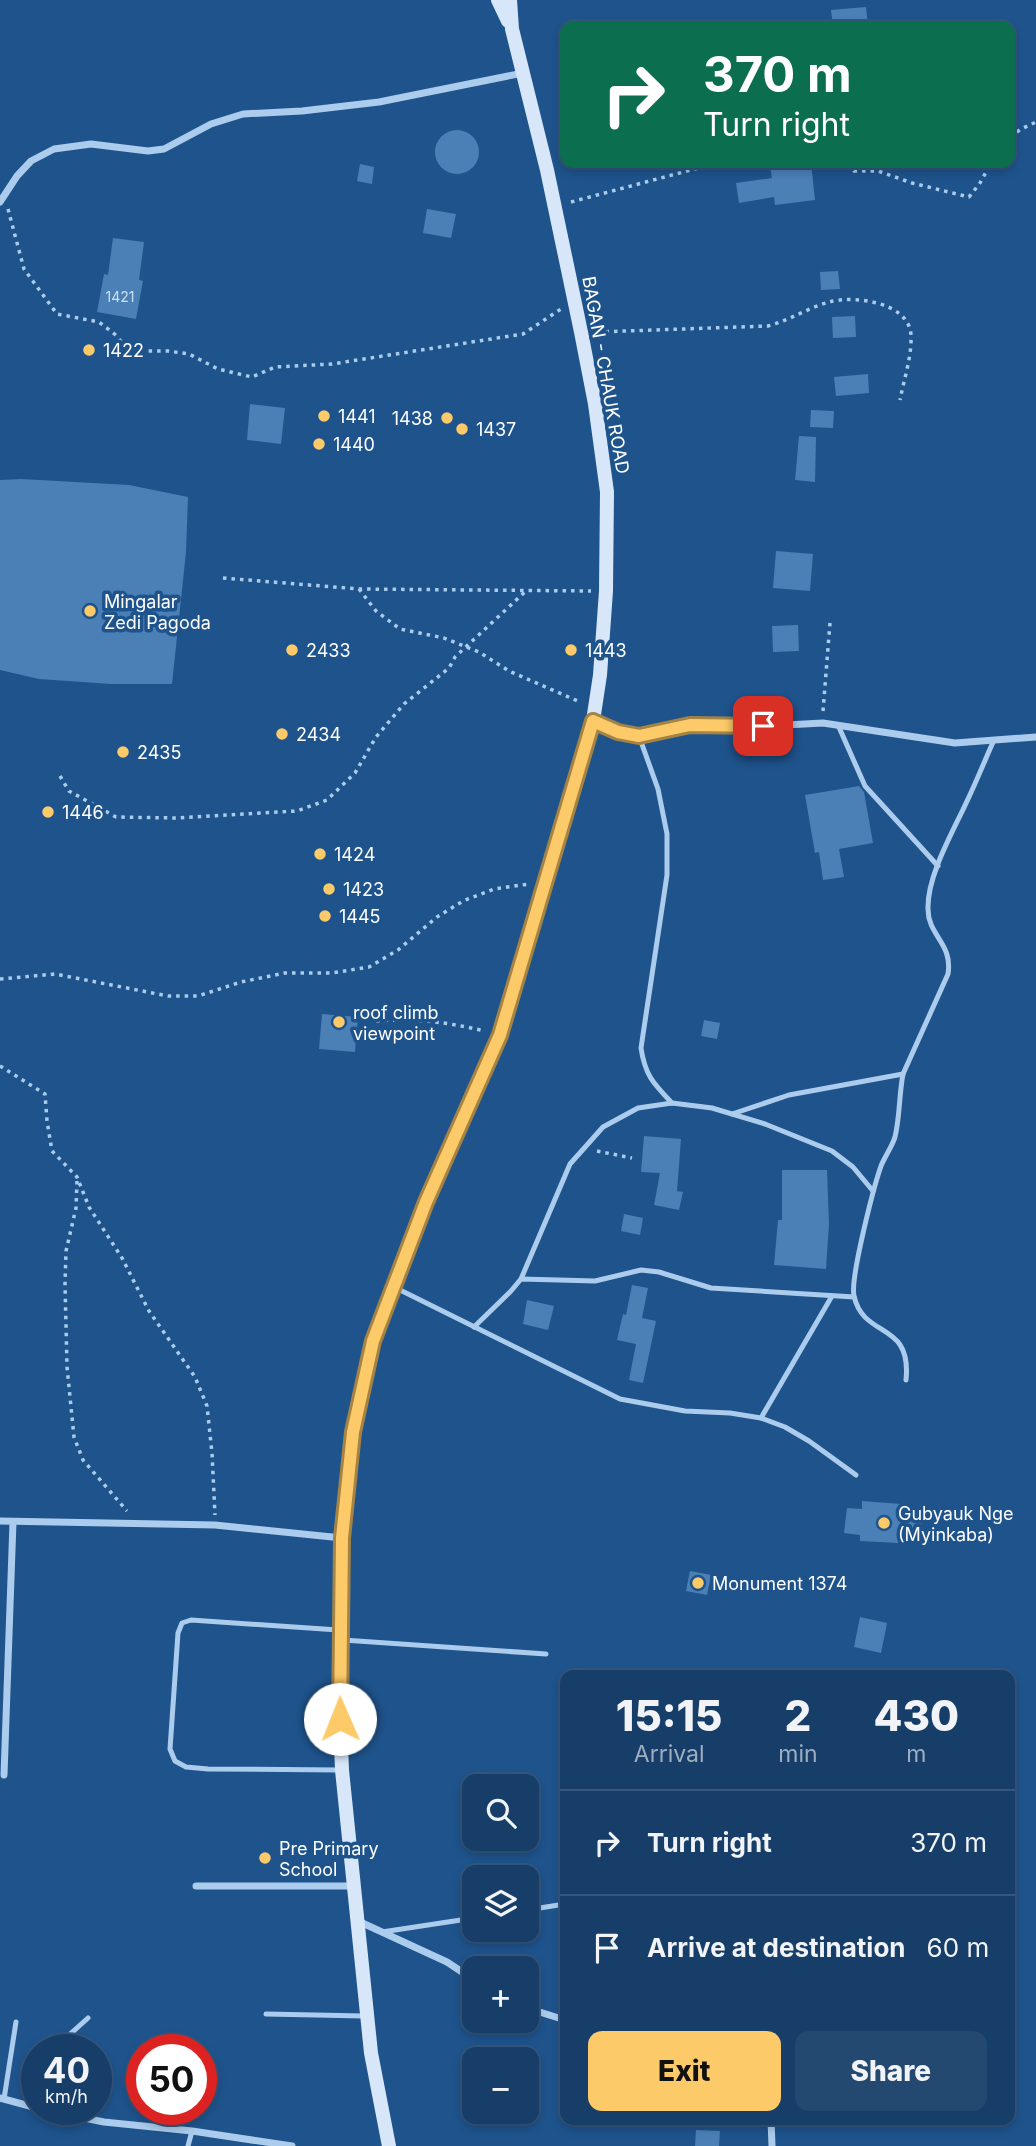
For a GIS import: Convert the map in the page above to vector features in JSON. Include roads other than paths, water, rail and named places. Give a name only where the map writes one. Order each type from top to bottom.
[{"type":"main road","points":[[498,0],[512,29]]},
{"type":"main road","name":"BAGAN - CHAUK ROAD","points":[[389,2146],[371,2053],[342,1770],[342,1538],[353,1432],[373,1341],[426,1202],[500,1035],[595,715],[606,591],[607,492],[595,404],[555,206],[512,29],[510,0]]},
{"type":"street","points":[[2,200],[17,176],[31,161],[54,149],[91,144],[148,151],[164,149],[211,124],[243,114],[302,111],[379,102],[524,73]]},
{"type":"street","points":[[595,715],[618,732],[639,736],[690,725],[746,727],[822,723],[955,743],[1036,737]]},
{"type":"street","points":[[0,1521],[215,1525],[342,1538]]},
{"type":"street","points":[[4,1774],[13,1522]]},
{"type":"street","points":[[196,1886],[354,1886]]},
{"type":"street","points":[[358,1921],[447,1962],[462,1972]]},
{"type":"street","points":[[539,2012],[560,2018]]},
{"type":"street","points":[[2,2098],[21,2103]]},
{"type":"street","points":[[112,2123],[192,2131],[292,2146]]},
{"type":"street","points":[[771,2125],[772,2146]]},
{"type":"lane","points":[[838,725],[865,786],[938,866]]},
{"type":"lane","points":[[639,736],[658,789],[667,834],[667,875],[641,1048],[650,1080],[672,1102]]},
{"type":"lane","points":[[906,1380],[908,1362],[904,1349],[896,1339],[868,1320],[854,1297],[855,1272],[873,1191],[882,1164],[894,1141],[903,1074],[931,1015],[949,965],[945,947],[933,929],[928,911],[938,866],[994,740]]},
{"type":"lane","points":[[732,1114],[789,1095],[903,1074]]},
{"type":"lane","points":[[474,1327],[521,1279],[570,1164],[603,1126],[638,1108],[672,1102],[712,1108],[765,1124],[832,1151],[853,1167],[873,1191]]},
{"type":"lane","points":[[521,1279],[595,1281],[641,1269],[711,1288],[854,1297]]},
{"type":"lane","points":[[394,1287],[621,1399],[685,1411],[730,1413],[761,1418],[785,1427],[809,1441],[856,1475]]},
{"type":"lane","points":[[761,1418],[832,1296]]},
{"type":"lane","points":[[342,1770],[208,1769],[186,1767],[174,1761],[170,1749],[178,1633],[182,1623],[191,1620],[546,1654]]},
{"type":"lane","points":[[539,1908],[560,1905]]},
{"type":"lane","points":[[383,1932],[462,1920]]},
{"type":"lane","points":[[267,2014],[367,2016]]},
{"type":"lane","points":[[70,2034],[88,2018]]},
{"type":"lane","points":[[2,2098],[16,2022]]},
{"type":"lane","points":[[188,2146],[192,2131]]},
{"type":"place","name":"1422","points":[[89,350]]},
{"type":"place","name":"1441","points":[[324,416]]},
{"type":"place","name":"1438","points":[[447,418]]},
{"type":"place","name":"1437","points":[[462,429]]},
{"type":"place","name":"1440","points":[[319,444]]},
{"type":"place","name":"Mingalar Zedi Pagoda","points":[[90,611]]},
{"type":"place","name":"2433","points":[[292,650]]},
{"type":"place","name":"1443","points":[[571,650]]},
{"type":"place","name":"2434","points":[[282,734]]},
{"type":"place","name":"2435","points":[[123,752]]},
{"type":"place","name":"1446","points":[[48,812]]},
{"type":"place","name":"1424","points":[[320,854]]},
{"type":"place","name":"1423","points":[[329,889]]},
{"type":"place","name":"1445","points":[[325,916]]},
{"type":"place","name":"roof climb viewpoint","points":[[339,1022]]},
{"type":"place","name":"Gubyauk Nge (Myinkaba)","points":[[884,1523]]},
{"type":"place","name":"Monument 1374","points":[[698,1583]]},
{"type":"place","name":"Pre Primary School","points":[[265,1858]]}]
